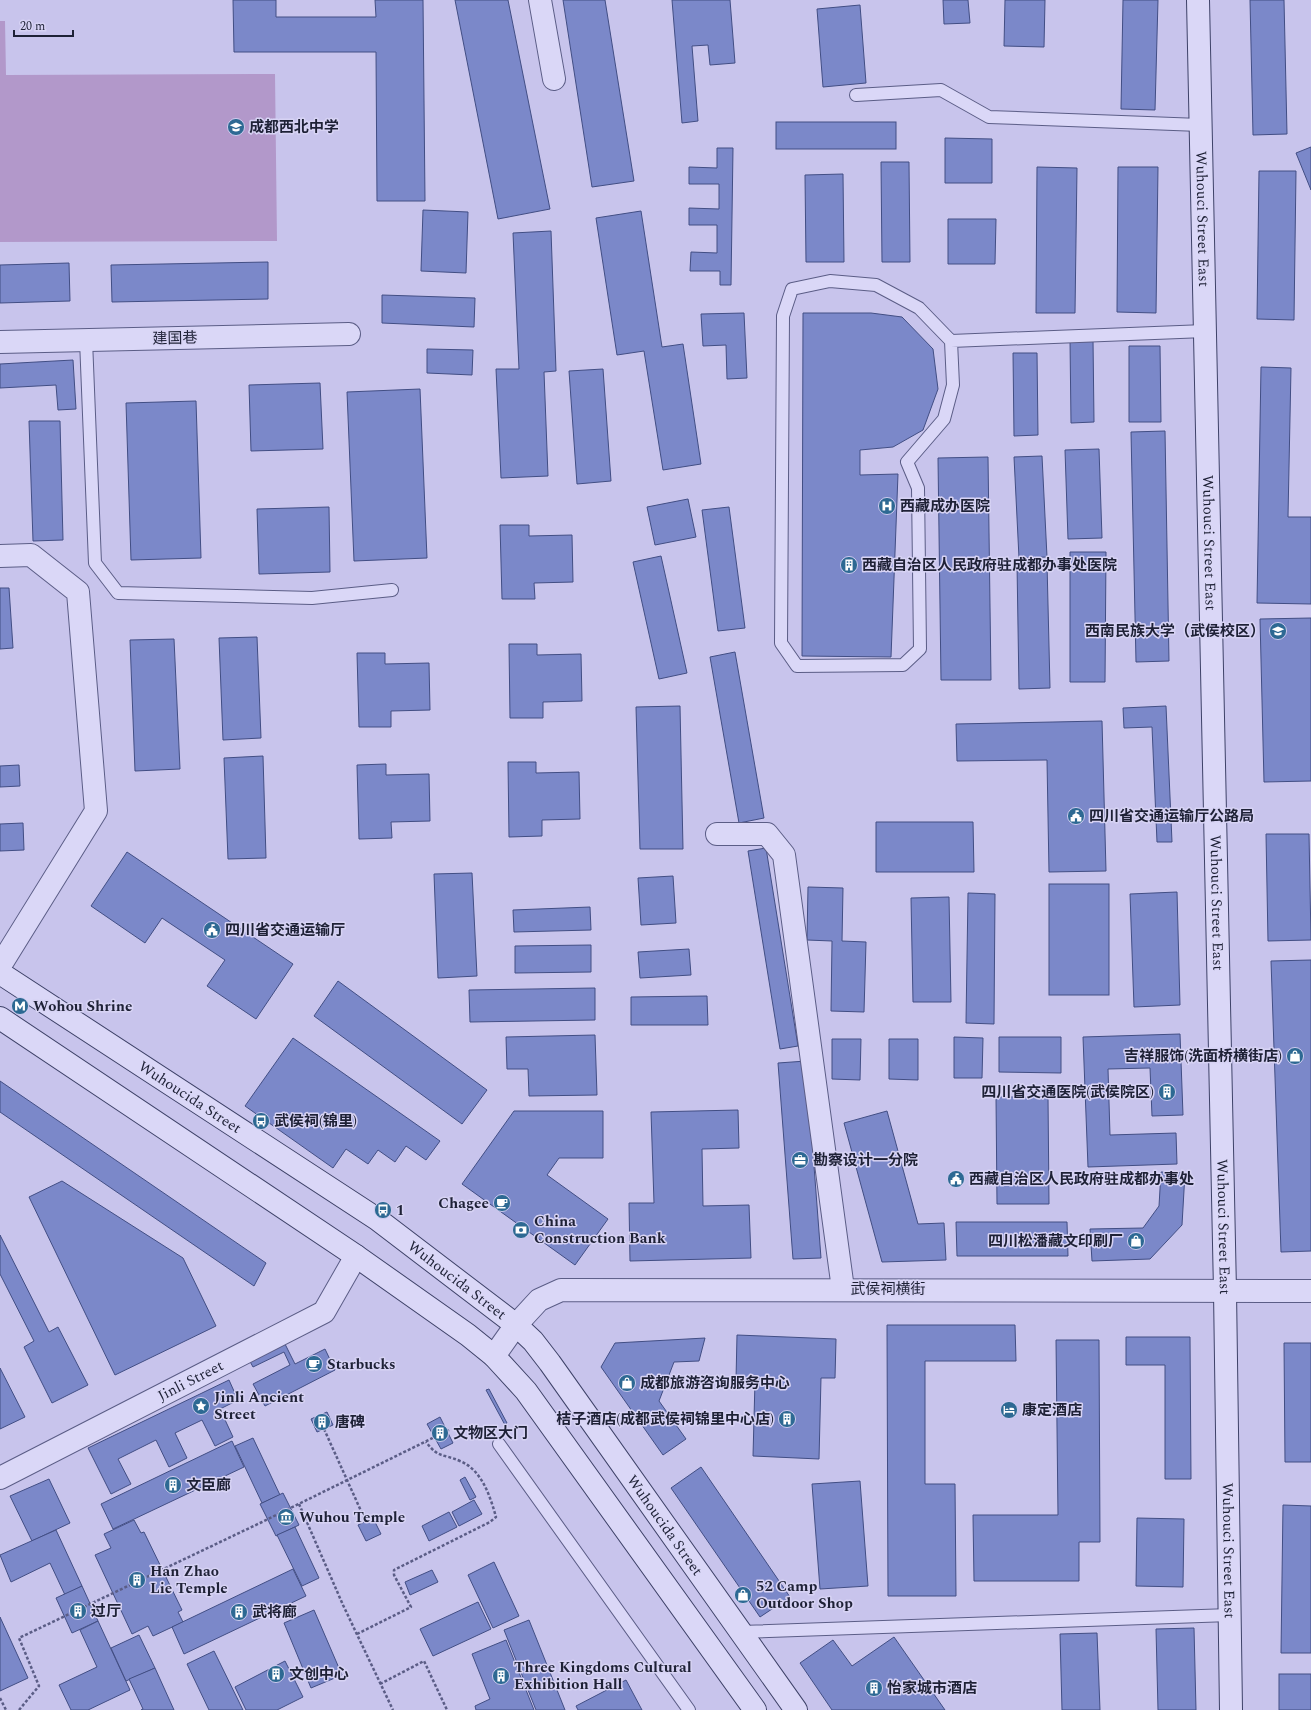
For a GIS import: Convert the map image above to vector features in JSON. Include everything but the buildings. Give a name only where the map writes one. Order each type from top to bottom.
[{"type":"street","points":[[540,0],[554,79]]},
{"type":"street","name":"Wuhouci Street East","points":[[1198,0],[1225,1291],[1231,1710]]},
{"type":"street","name":"建国巷","points":[[0,342],[349,334]]},
{"type":"street","points":[[0,556],[31,556],[78,592],[96,811],[0,966]]},
{"type":"street","points":[[717,834],[767,834],[784,855],[843,1289]]},
{"type":"street","name":"Wuhoucida Street","points":[[0,973],[378,1219],[516,1325],[533,1342],[550,1363],[796,1710]]},
{"type":"street","points":[[0,1018],[356,1256],[468,1335],[494,1356],[526,1391],[755,1710]]},
{"type":"street","name":"Jinli Street","points":[[0,1478],[324,1312],[356,1256]]},
{"type":"street","name":"武侯祠横街","points":[[494,1356],[516,1325],[539,1300],[561,1290],[1311,1290]]},
{"type":"lane","points":[[856,95],[941,90],[989,117],[1200,125]]},
{"type":"lane","points":[[951,341],[953,385],[944,420],[907,462],[918,488],[920,649],[903,664],[797,666],[781,643],[783,316],[792,289],[830,281],[876,285],[919,308],[951,341],[1205,331]]},
{"type":"lane","points":[[86,340],[95,562],[118,593],[312,598],[392,590]]},
{"type":"lane","points":[[499,1444],[689,1710]]},
{"type":"lane","points":[[741,1632],[1230,1615]]},
{"type":"path","points":[[324,1429],[346,1481],[366,1522]]},
{"type":"path","points":[[19,1710],[39,1686],[19,1638],[299,1504],[449,1430]]},
{"type":"path","points":[[357,1634],[411,1607],[394,1575],[394,1570],[490,1522],[496,1517],[492,1503],[482,1480],[473,1468],[460,1460],[434,1453],[426,1442]]},
{"type":"path","points":[[299,1504],[357,1634],[393,1710]]},
{"type":"path","points":[[380,1684],[424,1661],[447,1710]]},
{"type":"path","points":[[0,1698],[6,1710]]},
{"type":"shaded area","points":[[0,21],[5,21],[6,75],[275,74],[277,241],[0,242]]},
{"type":"place","name":"成都西北中学","points":[[236,127]]},
{"type":"place","name":"西藏成办医院","points":[[887,506]]},
{"type":"place","name":"西藏自治区人民政府驻成都办事处医院","points":[[849,565]]},
{"type":"place","name":"西南民族大学（武侯校区）","points":[[1278,631]]},
{"type":"place","name":"四川省交通运输厅公路局","points":[[1076,816]]},
{"type":"place","name":"四川省交通运输厅","points":[[212,930]]},
{"type":"place","name":"Wohou Shrine","points":[[20,1006]]},
{"type":"place","name":"吉祥服饰(洗面桥横街店)","points":[[1295,1056]]},
{"type":"place","name":"四川省交通医院(武侯院区)","points":[[1167,1092]]},
{"type":"place","name":"武侯祠(锦里)","points":[[261,1121]]},
{"type":"place","name":"勘察设计一分院","points":[[800,1160]]},
{"type":"place","name":"西藏自治区人民政府驻成都办事处","points":[[956,1179]]},
{"type":"place","name":"Chagee","points":[[502,1203]]},
{"type":"place","name":"1","points":[[383,1210]]},
{"type":"place","name":"China Construction Bank","points":[[521,1230]]},
{"type":"place","name":"四川松潘藏文印刷厂","points":[[1136,1241]]},
{"type":"place","name":"Starbucks","points":[[314,1364]]},
{"type":"place","name":"成都旅游咨询服务中心","points":[[627,1383]]},
{"type":"place","name":"Jinli Ancient Street","points":[[201,1406]]},
{"type":"place","name":"康定酒店","points":[[1009,1410]]},
{"type":"place","name":"桔子酒店(成都武侯祠锦里中心店)","points":[[787,1419]]},
{"type":"place","name":"唐碑","points":[[322,1422]]},
{"type":"place","name":"文物区大门","points":[[440,1433]]},
{"type":"place","name":"文臣廊","points":[[173,1485]]},
{"type":"place","name":"Wuhou Temple","points":[[286,1517]]},
{"type":"place","name":"Han Zhao Lie Temple","points":[[137,1580]]},
{"type":"place","name":"52 Camp Outdoor Shop","points":[[743,1595]]},
{"type":"place","name":"过厅","points":[[78,1611]]},
{"type":"place","name":"武将廊","points":[[239,1612]]},
{"type":"place","name":"文创中心","points":[[276,1674]]},
{"type":"place","name":"Three Kingdoms Cultural Exhibition Hall","points":[[501,1676]]},
{"type":"place","name":"怡家城市酒店","points":[[874,1688]]}]
